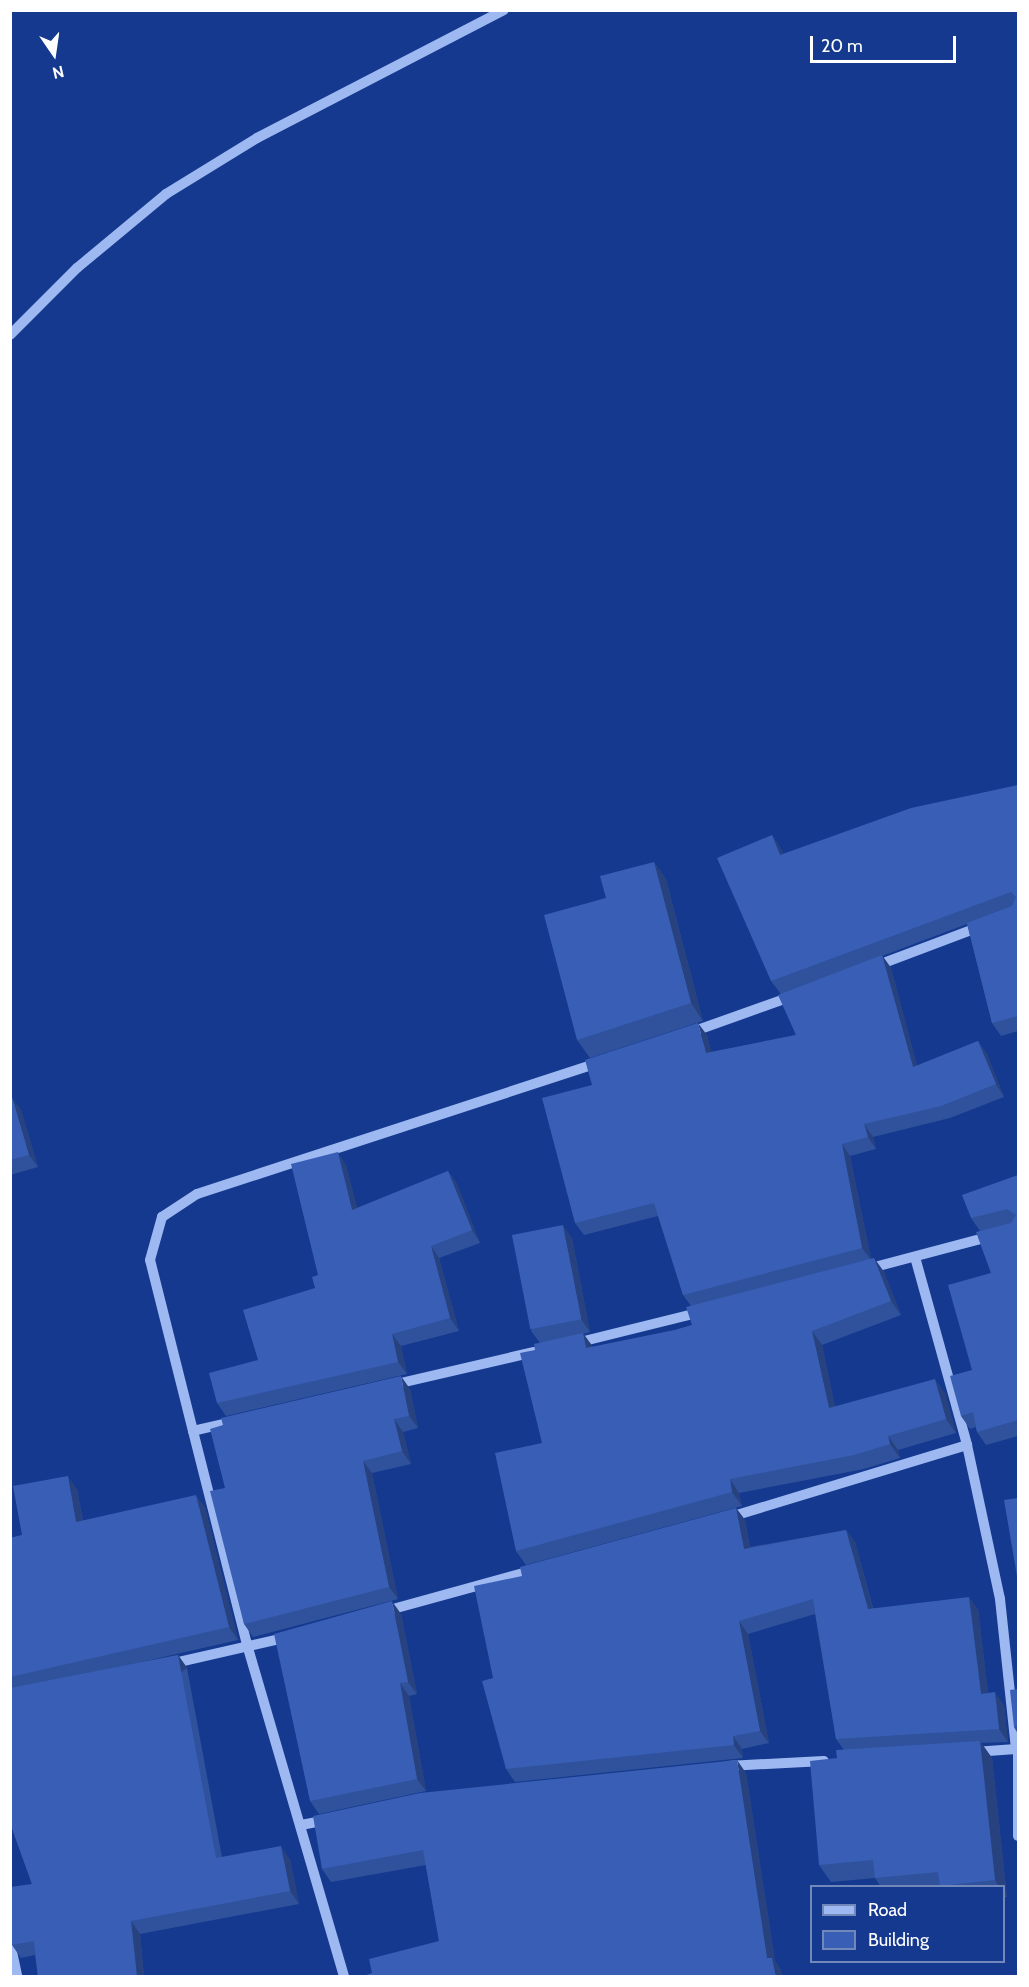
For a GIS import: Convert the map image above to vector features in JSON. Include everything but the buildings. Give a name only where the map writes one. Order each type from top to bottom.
[{"type":"street","points":[[10,335],[77,268],[166,194],[257,138],[504,10]]},
{"type":"street","points":[[856,973],[997,920]]},
{"type":"street","points":[[680,1036],[802,993]]},
{"type":"street","points":[[344,1977],[248,1648],[150,1260],[162,1217],[196,1194],[613,1058]]},
{"type":"street","points":[[859,1271],[1018,1229]]},
{"type":"street","points":[[915,1257],[967,1445],[999,1599],[1017,1749],[1018,1836]]},
{"type":"street","points":[[564,1345],[712,1309]]},
{"type":"street","points":[[378,1388],[552,1348]]},
{"type":"street","points":[[193,1431],[251,1418]]},
{"type":"street","points":[[717,1520],[967,1445]]},
{"type":"street","points":[[374,1614],[545,1567]]},
{"type":"street","points":[[157,1666],[248,1648],[305,1633]]},
{"type":"street","points":[[956,1753],[1017,1749]]},
{"type":"street","points":[[719,1767],[837,1760]]},
{"type":"street","points":[[301,1825],[344,1816]]},
{"type":"street","points":[[10,1942],[17,1977]]}]
